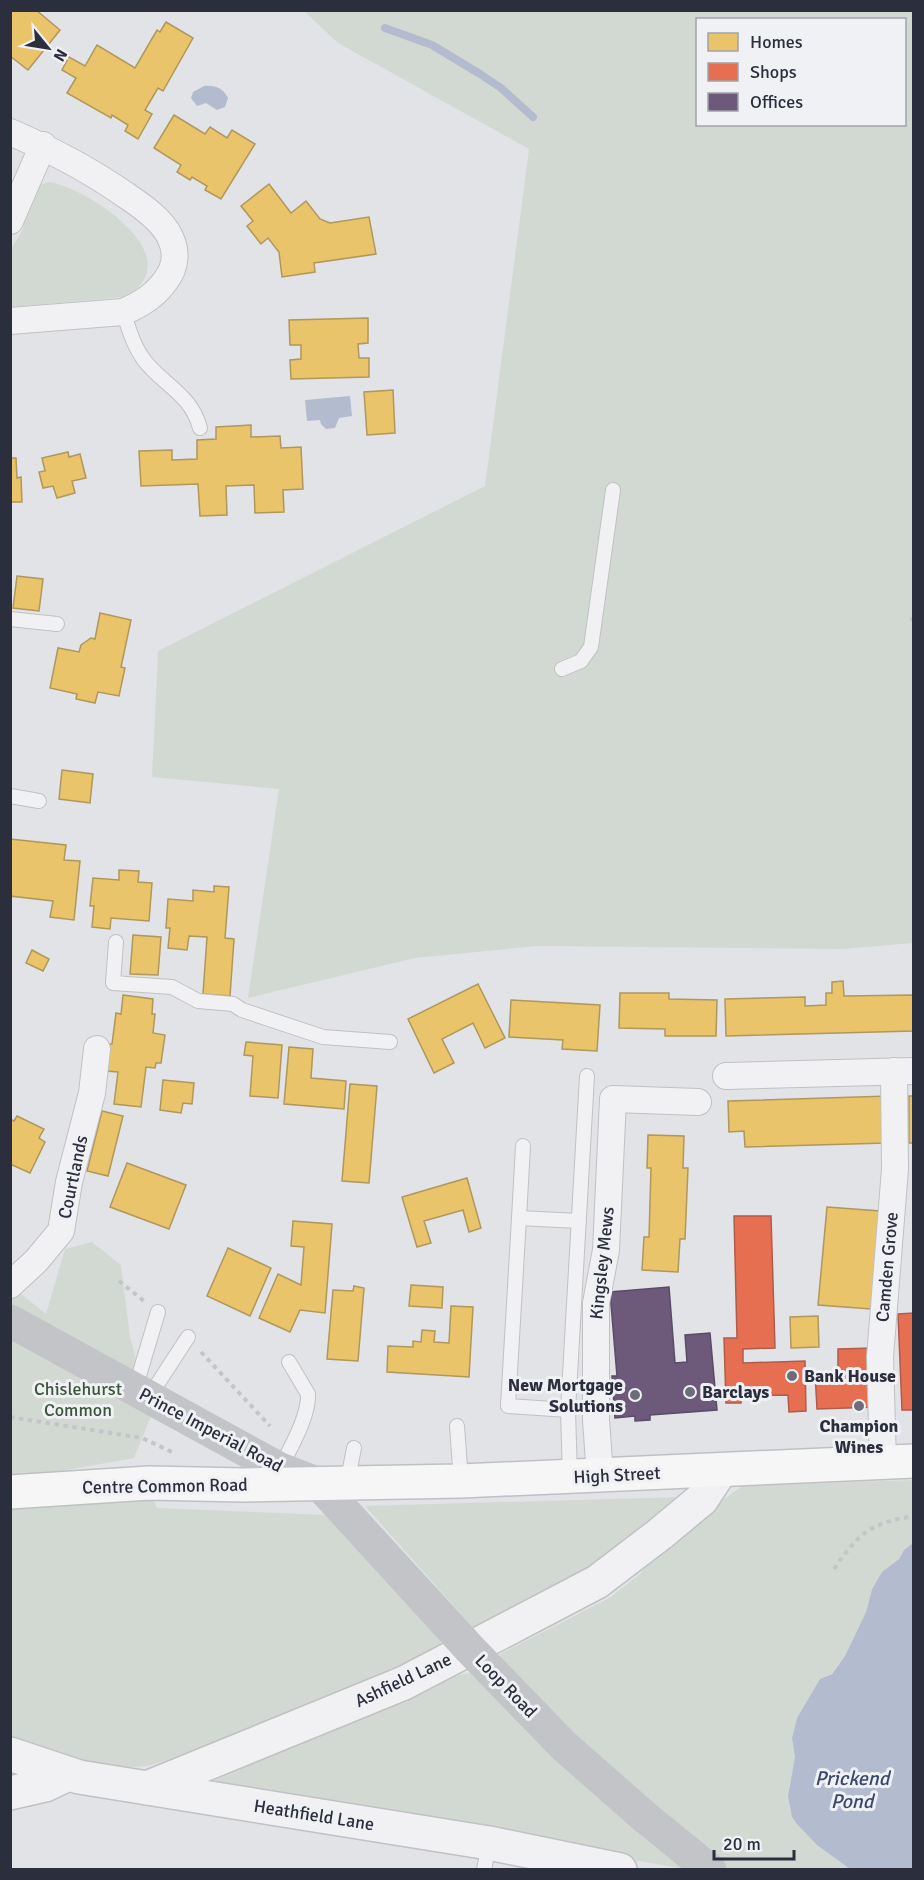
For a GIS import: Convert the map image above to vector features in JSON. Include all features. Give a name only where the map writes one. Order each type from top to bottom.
[{"type":"main road","name":"Prince Imperial Road","points":[[10,1321],[280,1469],[333,1484]]},
{"type":"main road","name":"High Street","points":[[333,1484],[585,1477],[898,1462]]},
{"type":"main road","name":"Centre Common Road","points":[[10,1492],[149,1483],[333,1484]]},
{"type":"main road","name":"Loop Road","points":[[333,1484],[470,1648],[564,1746],[646,1818],[710,1869]]},
{"type":"street","points":[[10,132],[93,172],[139,204],[170,235],[175,254],[170,274],[162,287],[139,306],[123,312],[10,321]]},
{"type":"street","points":[[10,221],[43,146]]},
{"type":"street","name":"Courtlands","points":[[10,1285],[36,1261],[62,1231],[69,1182],[92,1093],[97,1049]]},
{"type":"street","name":"Camden Grove","points":[[726,1076],[904,1071],[880,1357],[898,1462]]},
{"type":"street","name":"Kingsley Mews","points":[[585,1477],[596,1420],[596,1303],[606,1250],[613,1099],[698,1102]]},
{"type":"street","name":"Ashfield Lane","points":[[147,1788],[404,1683],[597,1582],[702,1499],[721,1470]]},
{"type":"street","name":"Heathfield Lane","points":[[10,1754],[69,1774],[487,1856],[529,1856],[620,1869]]},
{"type":"street","points":[[10,1793],[45,1785],[69,1774]]},
{"type":"lane","points":[[123,312],[131,337],[145,361],[177,390],[197,416],[200,428]]},
{"type":"lane","points":[[561,669],[581,661],[591,647],[613,490]]},
{"type":"lane","points":[[10,619],[57,624]]},
{"type":"lane","points":[[10,795],[39,801]]},
{"type":"lane","points":[[116,942],[113,983],[172,987],[198,1001],[233,1004],[242,1011],[323,1037],[390,1042]]},
{"type":"lane","points":[[585,1477],[568,1410],[587,1076]]},
{"type":"lane","points":[[523,1146],[508,1406],[568,1410]]},
{"type":"lane","points":[[519,1218],[579,1221]]},
{"type":"lane","points":[[142,1393],[158,1312]]},
{"type":"lane","points":[[142,1393],[188,1337]]},
{"type":"lane","points":[[280,1469],[305,1413],[308,1400],[308,1394],[289,1362]]},
{"type":"lane","points":[[457,1426],[462,1481]]},
{"type":"lane","points":[[333,1484],[354,1448]]},
{"type":"path","points":[[10,1417],[142,1438],[172,1452]]},
{"type":"path","points":[[834,1569],[863,1533],[889,1520],[914,1516]]},
{"type":"green space","points":[[304,11],[913,11],[913,943],[843,949],[537,946],[415,958],[248,998],[279,789],[152,777],[158,651],[485,486],[529,149],[338,43]]},
{"type":"green space","points":[[48,182],[62,185],[99,204],[132,232],[143,248],[148,264],[144,279],[133,292],[124,297],[11,307],[10,251],[22,231],[34,191],[40,185]]},
{"type":"green space","name":"Chislehurst Common","points":[[92,1242],[121,1265],[130,1337],[151,1416],[134,1458],[11,1480],[10,1285],[46,1314],[65,1249]]},
{"type":"green space","points":[[913,1480],[913,1543],[904,1550],[899,1559],[882,1572],[872,1588],[866,1612],[845,1656],[831,1674],[820,1679],[797,1718],[792,1738],[795,1757],[788,1796],[792,1817],[817,1845],[850,1869],[727,1869],[569,1731],[499,1657],[502,1653],[611,1597],[640,1574],[652,1560],[700,1517],[742,1486]]},
{"type":"green space","points":[[146,1486],[157,1508],[328,1515],[442,1640],[434,1653],[229,1742],[151,1765],[113,1770],[11,1745],[10,1499]]},
{"type":"green space","points":[[681,1497],[587,1577],[476,1631],[365,1506]]},
{"type":"green space","points":[[471,1673],[684,1869],[206,1784],[458,1675]]},
{"type":"water","points":[[204,86],[212,86],[224,92],[228,98],[225,107],[217,110],[206,103],[197,106],[191,98],[193,92]]},
{"type":"water","points":[[350,396],[352,416],[339,418],[335,428],[326,429],[320,420],[307,421],[305,400]]},
{"type":"water","name":"Prickend Pond","points":[[913,1543],[913,1869],[850,1869],[817,1845],[792,1817],[788,1796],[795,1757],[792,1738],[797,1718],[820,1679],[832,1674],[845,1656],[866,1612],[872,1589],[882,1572],[899,1559],[904,1550]]},
{"type":"building: Homes","points":[[10,10],[36,10],[60,30],[28,70],[10,56]]},
{"type":"building: Homes","points":[[166,22],[193,38],[163,91],[158,88],[145,110],[152,114],[138,139],[125,131],[128,125],[67,93],[76,78],[62,70],[69,57],[85,66],[97,45],[135,68],[157,30],[160,32]]},
{"type":"building: Homes","points":[[174,115],[205,134],[210,127],[227,138],[232,130],[255,144],[221,199],[205,190],[207,186],[192,177],[190,180],[177,172],[181,165],[154,148]]},
{"type":"building: Homes","points":[[269,184],[291,213],[306,201],[320,219],[330,223],[369,217],[376,254],[314,263],[315,272],[282,277],[279,252],[268,238],[261,244],[247,226],[253,221],[241,206]]},
{"type":"building: Homes","points":[[368,318],[368,343],[358,344],[359,358],[369,358],[369,377],[291,379],[290,360],[301,359],[301,345],[290,345],[289,320]]},
{"type":"building: Homes","points":[[393,390],[395,433],[367,435],[364,392]]},
{"type":"building: Homes","points":[[251,425],[251,437],[280,436],[281,448],[301,447],[303,489],[283,490],[284,512],[255,513],[254,485],[226,486],[227,515],[200,516],[198,484],[141,486],[139,451],[172,450],[172,460],[197,459],[197,440],[216,439],[216,427]]},
{"type":"building: Homes","points":[[68,452],[69,457],[80,454],[86,478],[72,481],[75,493],[57,498],[53,486],[43,488],[39,472],[45,471],[42,458]]},
{"type":"building: Homes","points":[[10,458],[16,458],[17,478],[21,477],[22,502],[10,502]]},
{"type":"building: Homes","points":[[17,576],[43,579],[39,611],[13,608]]},
{"type":"building: Homes","points":[[100,613],[131,620],[121,667],[125,668],[119,696],[98,692],[95,703],[76,699],[77,694],[50,688],[58,648],[79,652],[81,645],[91,638],[95,639]]},
{"type":"building: Homes","points":[[62,770],[93,774],[90,803],[59,799]]},
{"type":"building: Homes","points":[[10,839],[66,845],[64,860],[80,861],[74,920],[50,917],[53,901],[10,896]]},
{"type":"building: Homes","points":[[119,870],[139,871],[138,882],[152,883],[149,921],[111,918],[110,929],[92,927],[94,906],[90,906],[93,878],[119,880]]},
{"type":"building: Homes","points":[[214,886],[229,887],[225,938],[234,939],[230,996],[203,994],[207,937],[189,936],[187,950],[168,948],[170,928],[166,928],[168,899],[193,901],[193,890],[214,892]]},
{"type":"building: Homes","points":[[133,935],[161,937],[158,975],[130,974]]},
{"type":"building: Homes","points":[[32,950],[49,959],[43,971],[26,963]]},
{"type":"building: Homes","points":[[843,981],[844,996],[914,995],[914,1031],[726,1036],[725,999],[805,997],[805,1006],[826,1005],[826,993],[832,993],[832,982]]},
{"type":"building: Homes","points":[[478,984],[505,1038],[485,1048],[473,1023],[442,1039],[454,1063],[434,1073],[408,1019]]},
{"type":"building: Homes","points":[[620,993],[669,993],[669,999],[717,1000],[716,1036],[665,1036],[665,1029],[619,1028]]},
{"type":"building: Homes","points":[[123,995],[153,999],[152,1014],[155,1014],[153,1033],[165,1035],[161,1063],[156,1063],[155,1068],[146,1067],[141,1107],[114,1104],[118,1072],[106,1071],[109,1044],[112,1044],[116,1013],[121,1014]]},
{"type":"building: Homes","points":[[511,1000],[600,1005],[597,1051],[562,1049],[563,1040],[509,1037]]},
{"type":"building: Homes","points":[[246,1042],[282,1045],[278,1098],[250,1096],[253,1056],[244,1055]]},
{"type":"building: Homes","points":[[289,1047],[313,1049],[311,1078],[346,1081],[344,1109],[284,1104]]},
{"type":"building: Homes","points":[[163,1080],[194,1083],[192,1104],[183,1103],[181,1113],[160,1110]]},
{"type":"building: Homes","points":[[350,1084],[377,1086],[369,1183],[342,1181]]},
{"type":"building: Homes","points":[[889,1096],[886,1143],[745,1147],[744,1131],[729,1132],[728,1101]]},
{"type":"building: Homes","points":[[909,1096],[914,1096],[914,1143],[909,1143]]},
{"type":"building: Homes","points":[[102,1111],[123,1116],[108,1176],[87,1171]]},
{"type":"building: Homes","points":[[17,1116],[44,1129],[39,1138],[45,1142],[30,1173],[10,1164],[10,1119],[14,1121]]},
{"type":"building: Homes","points":[[648,1135],[684,1136],[683,1168],[688,1168],[685,1239],[680,1239],[678,1272],[642,1270],[644,1237],[649,1237],[651,1168],[647,1168]]},
{"type":"building: Homes","points":[[127,1163],[186,1185],[169,1229],[110,1207]]},
{"type":"building: Homes","points":[[467,1178],[481,1228],[469,1232],[463,1210],[424,1221],[431,1243],[417,1247],[402,1197]]},
{"type":"building: Homes","points":[[827,1207],[880,1211],[871,1309],[818,1305]]},
{"type":"building: Homes","points":[[293,1221],[332,1224],[325,1313],[300,1310],[290,1332],[259,1318],[278,1274],[301,1285],[304,1247],[291,1246]]},
{"type":"building: Homes","points":[[228,1248],[271,1268],[250,1316],[207,1296]]},
{"type":"building: Homes","points":[[411,1285],[443,1287],[442,1308],[409,1306]]},
{"type":"building: Homes","points":[[354,1286],[364,1288],[358,1361],[327,1359],[333,1290],[353,1291]]},
{"type":"building: Homes","points":[[451,1306],[473,1307],[469,1377],[387,1372],[388,1346],[413,1347],[413,1341],[421,1342],[422,1330],[435,1331],[434,1342],[449,1343]]},
{"type":"building: Homes","points":[[818,1316],[819,1347],[791,1348],[790,1317]]},
{"type":"building: Shops","points":[[734,1216],[771,1216],[775,1348],[743,1349],[743,1363],[805,1361],[806,1411],[789,1412],[788,1395],[741,1396],[741,1403],[726,1403],[724,1338],[737,1338]]},
{"type":"building: Shops","points":[[914,1313],[914,1410],[902,1410],[898,1314]]},
{"type":"building: Shops","points":[[875,1348],[877,1407],[817,1409],[815,1372],[838,1371],[838,1349]]},
{"type":"building: Offices","points":[[669,1287],[675,1363],[687,1362],[685,1335],[710,1333],[717,1410],[650,1415],[650,1420],[635,1421],[635,1416],[615,1418],[612,1376],[617,1376],[610,1292]]},
{"type":"waterway","points":[[385,28],[432,45],[501,88],[533,117]]},
{"type":"place","name":"Bank House","points":[[792,1376]]},
{"type":"place","name":"Barclays","points":[[690,1392]]},
{"type":"place","name":"New Mortgage Solutions","points":[[635,1395]]},
{"type":"place","name":"Champion Wines","points":[[859,1406]]}]
